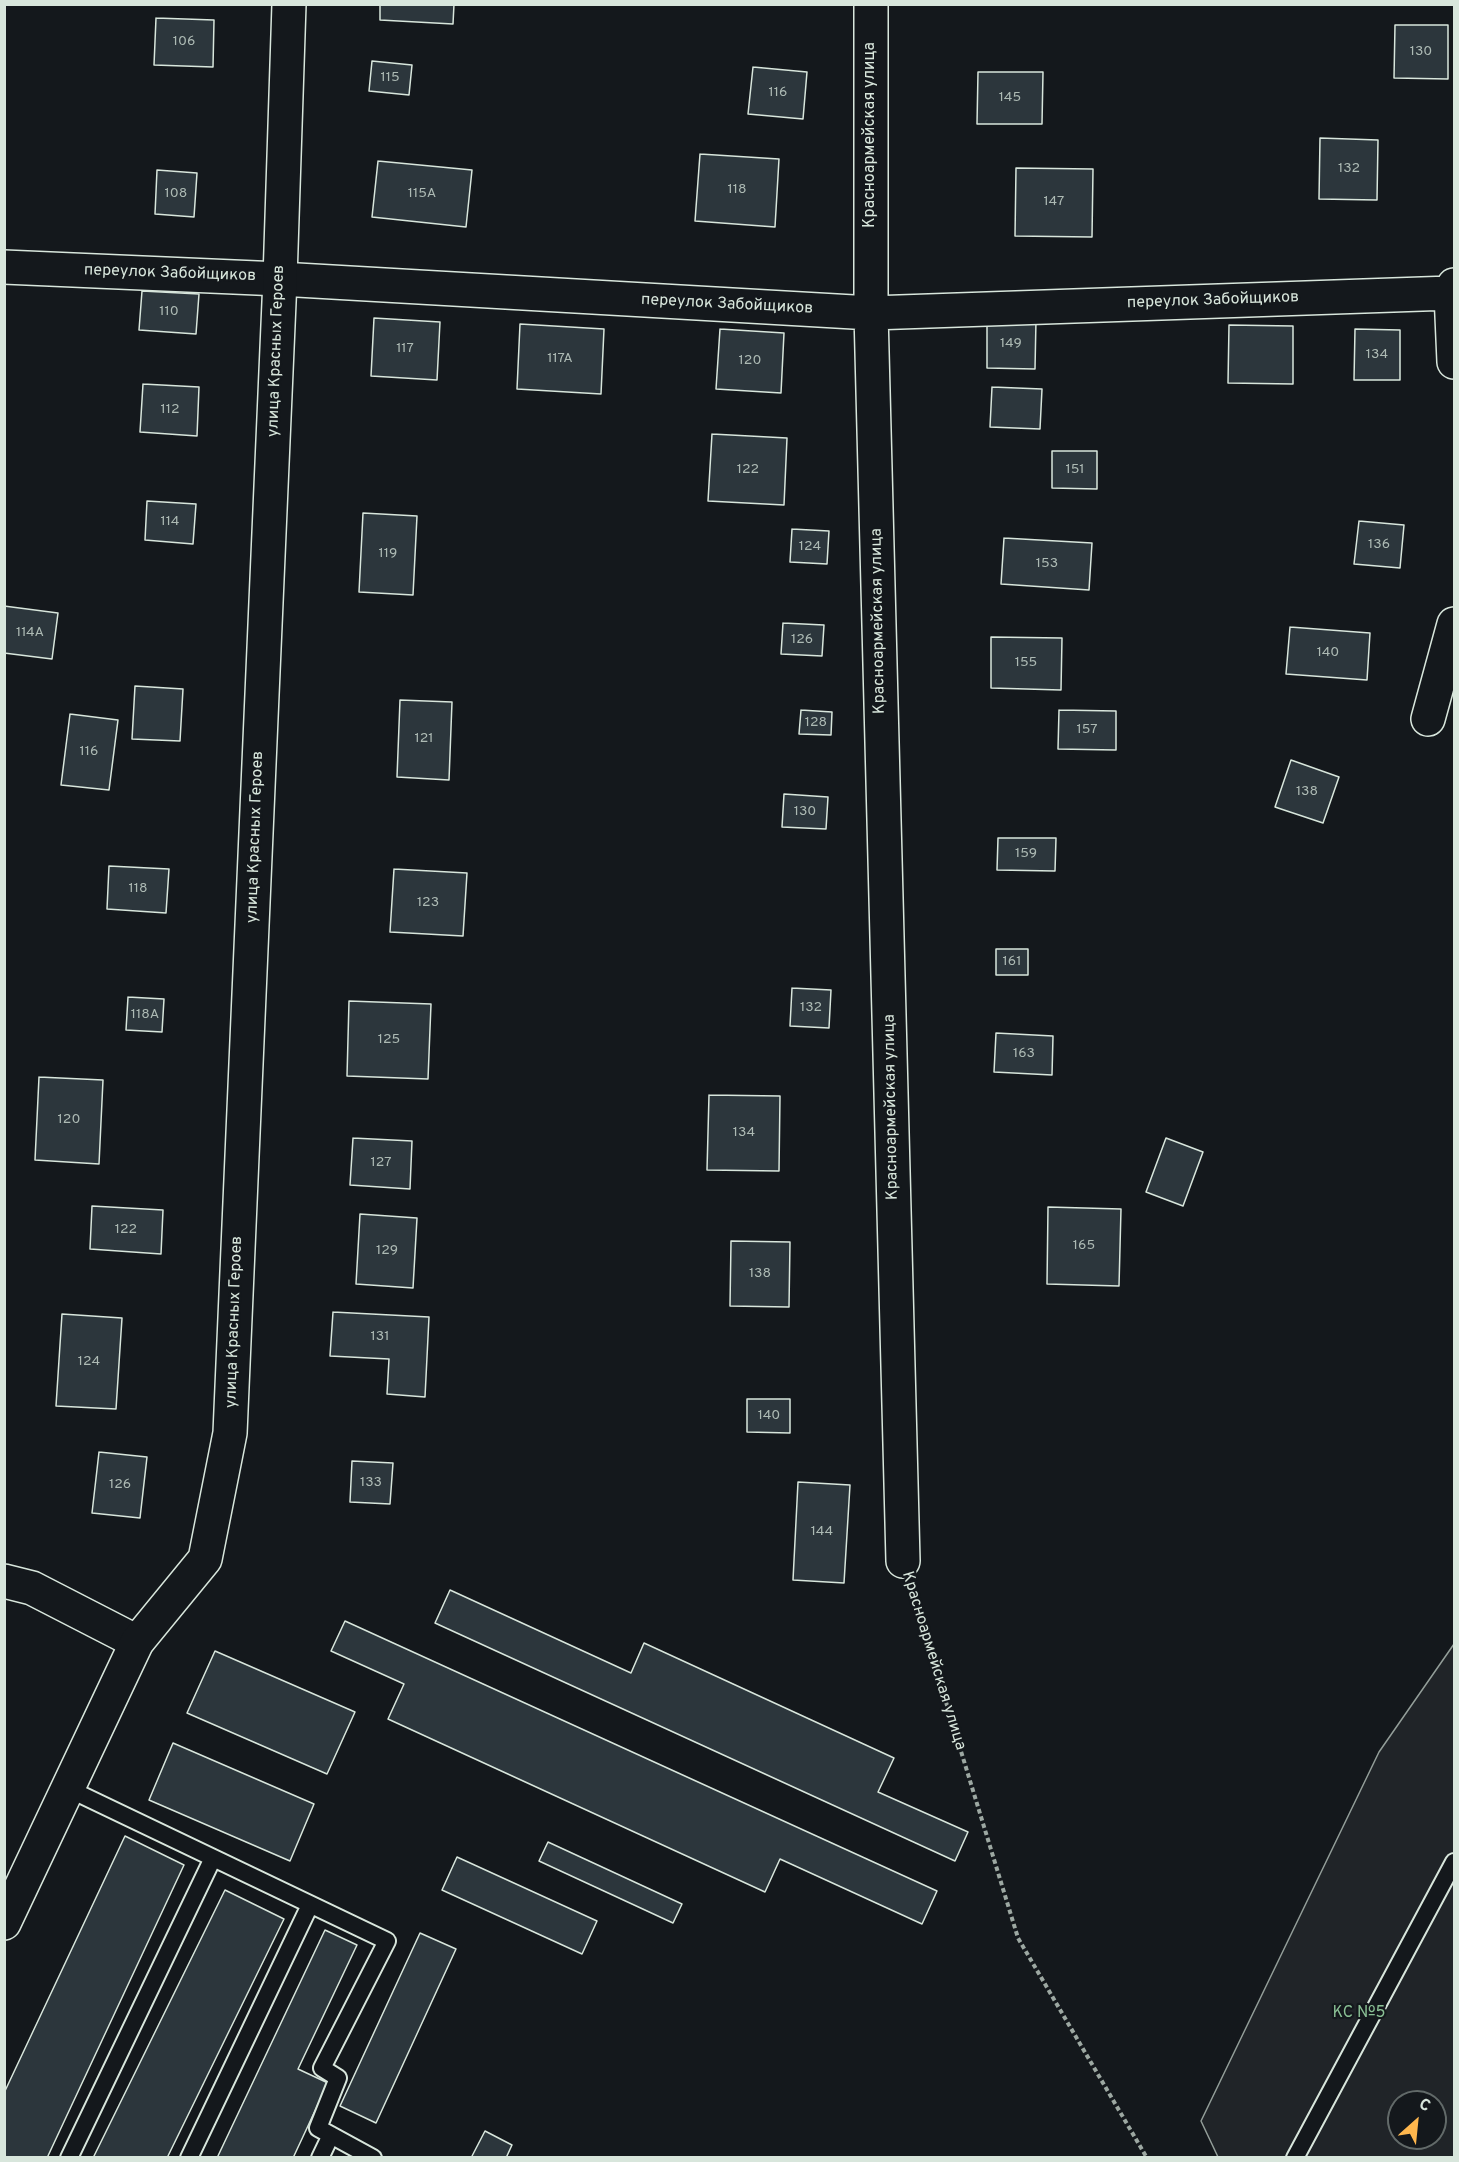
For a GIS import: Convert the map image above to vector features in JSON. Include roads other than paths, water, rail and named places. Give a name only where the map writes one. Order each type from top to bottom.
[{"type":"street","name":"улица Красных Героев","points":[[4,1923],[137,1642],[205,1559],[230,1433],[280,279],[289,4]]},
{"type":"street","name":"Красноармейская улица","points":[[871,4],[871,314],[903,1561]]},
{"type":"street","name":"переулок Забойщиков","points":[[4,267],[280,279],[871,314],[1453,289]]},
{"type":"street","points":[[1453,289],[1455,362]]},
{"type":"street","points":[[1428,719],[1455,624]]},
{"type":"street","points":[[4,1581],[32,1588],[137,1642]]},
{"type":"lane","points":[[67,1788],[387,1941],[322,2068],[338,2078],[318,2128],[373,2157]]},
{"type":"lane","points":[[69,2157],[213,1858]]},
{"type":"lane","points":[[1295,2157],[1455,1862]]},
{"type":"lane","points":[[189,2157],[310,1905]]},
{"type":"lane","points":[[321,2157],[331,2135]]},
{"type":"park label","name":"КС №5","points":[[1359,2014]]}]
